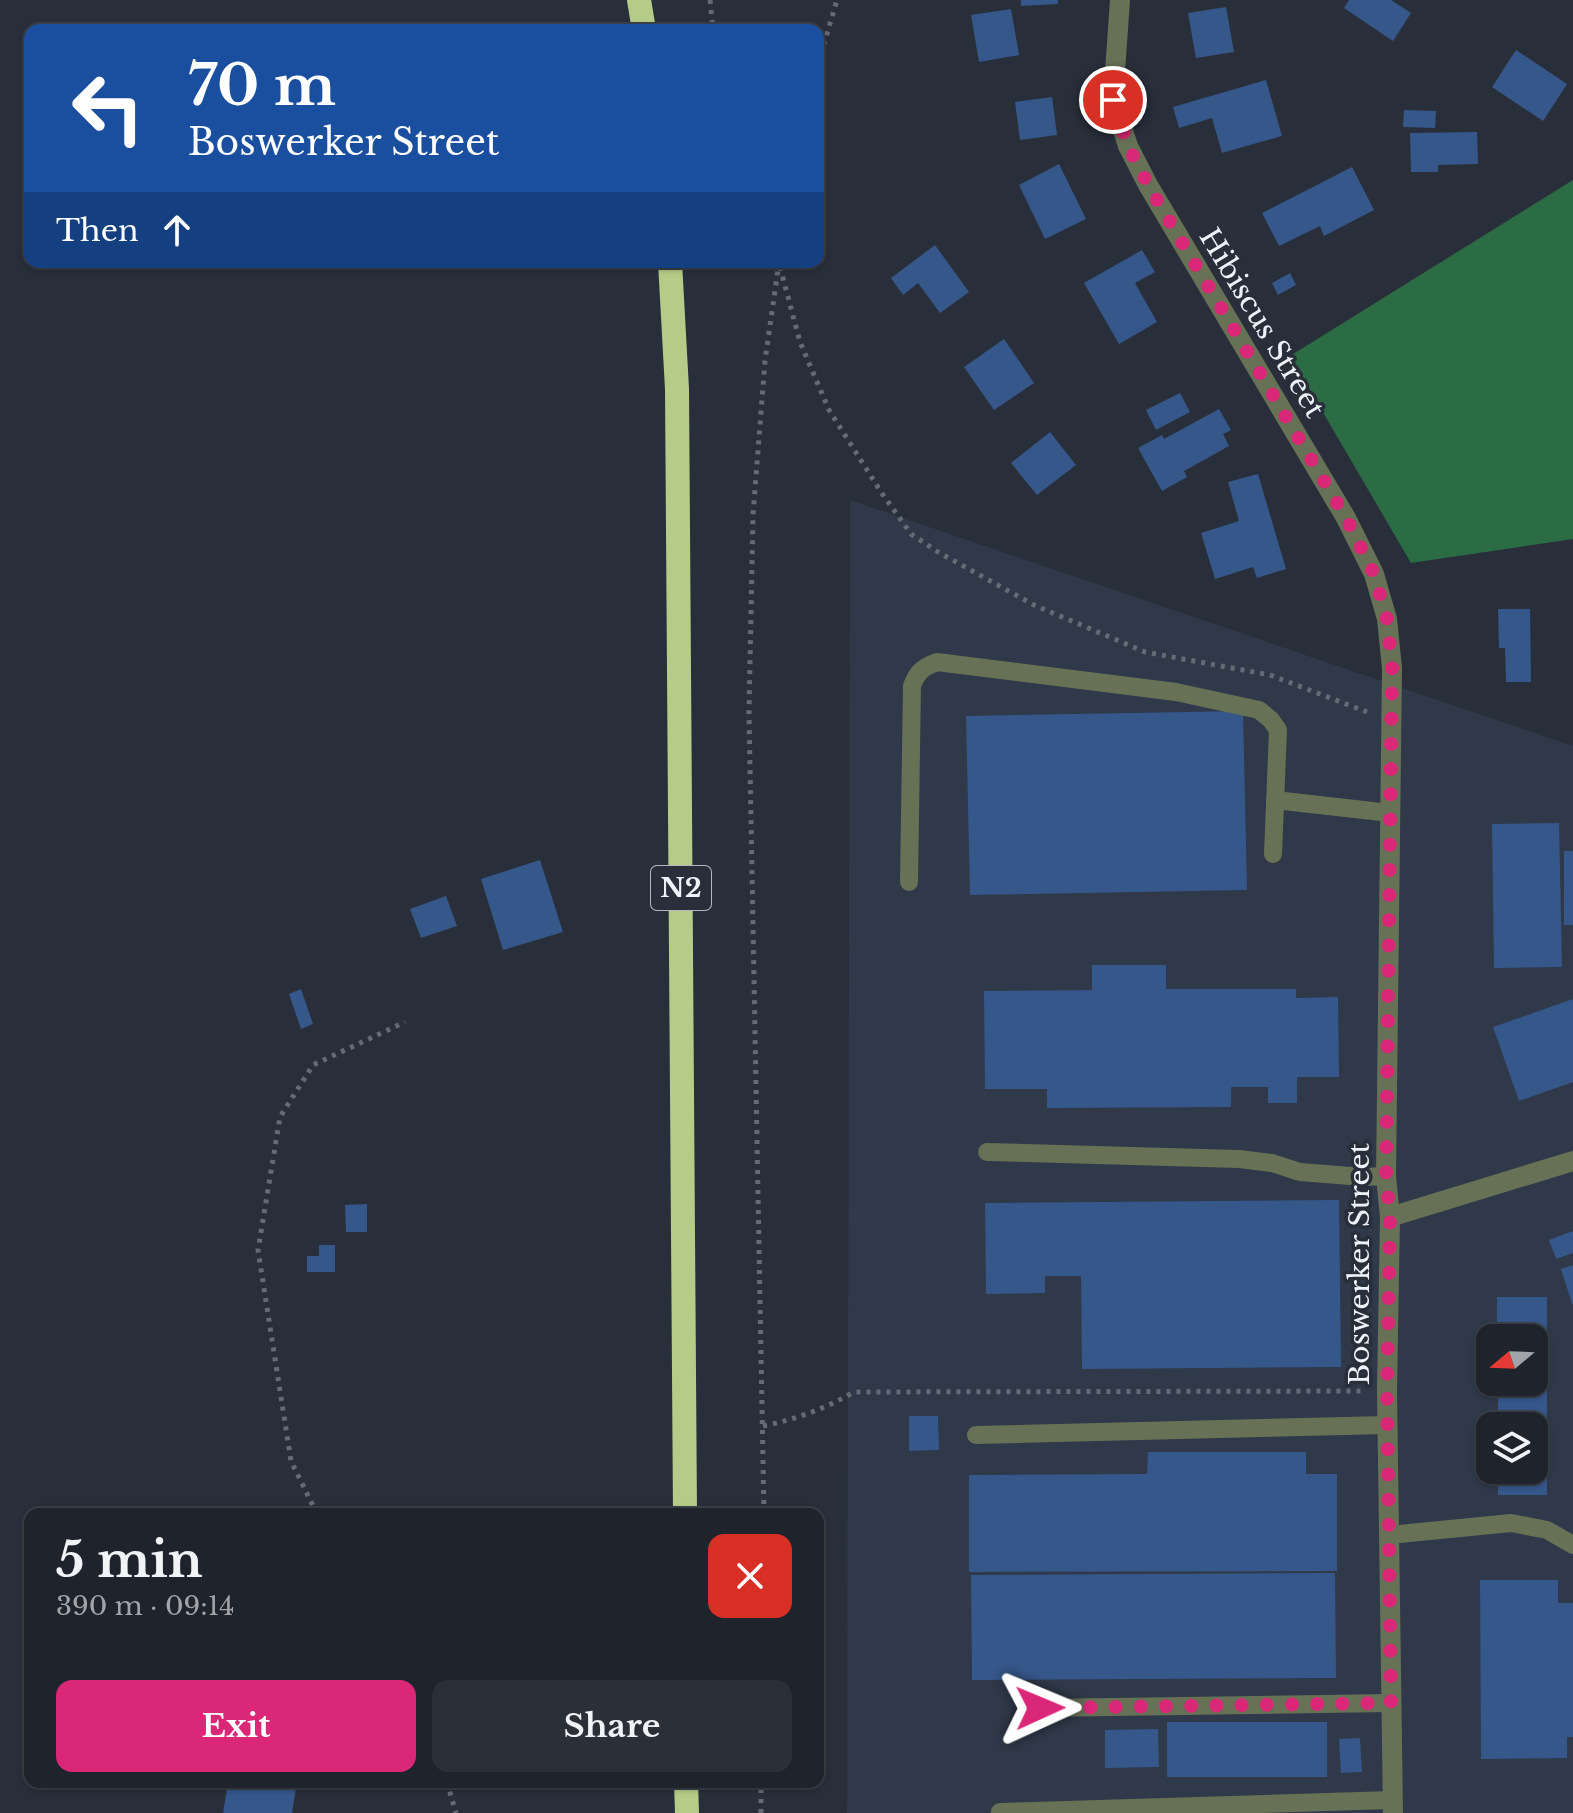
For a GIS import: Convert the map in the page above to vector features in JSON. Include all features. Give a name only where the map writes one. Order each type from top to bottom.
[{"type":"highway","points":[[639,0],[643,24]]},
{"type":"highway","name":"N2","points":[[670,268],[677,389],[685,1508]]},
{"type":"highway","points":[[686,1788],[687,1813]]},
{"type":"street","name":"Hibiscus Street","points":[[1120,0],[1113,100],[1128,146],[1148,185],[1346,518],[1374,574],[1387,619],[1392,668]]},
{"type":"street","name":"Boswerker Street","points":[[1392,668],[1386,1176],[1390,1217],[1387,1425],[1393,1807]]},
{"type":"street","points":[[1390,1217],[1573,1161]]},
{"type":"lane","points":[[909,882],[912,686],[916,674],[937,662],[1176,692],[1259,710],[1278,730],[1273,854]]},
{"type":"lane","points":[[1275,800],[1390,813]]},
{"type":"lane","points":[[987,1152],[1239,1159],[1272,1163],[1300,1172],[1386,1176]]},
{"type":"lane","points":[[976,1435],[1387,1425]]},
{"type":"lane","points":[[1389,1535],[1511,1523],[1547,1530],[1573,1545]]},
{"type":"lane","points":[[1040,1708],[1391,1703]]},
{"type":"lane","points":[[1000,1812],[1393,1807]]},
{"type":"path","points":[[710,0],[712,24]]},
{"type":"path","points":[[824,44],[837,0]]},
{"type":"path","points":[[764,1508],[749,713],[754,500],[765,361],[778,268]]},
{"type":"path","points":[[781,268],[800,342],[829,410],[911,534],[1034,605],[1145,652],[1270,675],[1391,721]]},
{"type":"path","points":[[314,1508],[291,1461],[258,1250],[280,1117],[313,1065],[405,1022]]},
{"type":"path","points":[[763,1426],[822,1410],[854,1392],[1387,1391]]},
{"type":"path","points":[[449,1788],[456,1813]]},
{"type":"path","points":[[761,1788],[761,1813]]},
{"type":"shaded area","points":[[850,500],[1573,746],[1573,1813],[847,1813]]},
{"type":"green space","points":[[1573,180],[1573,539],[1411,563],[1290,356]]},
{"type":"building","points":[[1021,0],[1058,0],[1058,4],[1021,6]]},
{"type":"building","points":[[1349,0],[1391,0],[1411,13],[1393,41],[1344,8]]},
{"type":"building","points":[[1226,7],[1234,52],[1196,58],[1188,13]]},
{"type":"building","points":[[1011,9],[1019,55],[979,62],[971,15]]},
{"type":"building","points":[[1516,50],[1567,84],[1543,121],[1492,87]]},
{"type":"building","points":[[1266,80],[1282,136],[1222,153],[1212,118],[1179,128],[1173,107]]},
{"type":"building","points":[[1052,97],[1057,135],[1020,140],[1015,102]]},
{"type":"building","points":[[1404,110],[1436,111],[1435,128],[1403,127]]},
{"type":"building","points":[[1477,132],[1478,164],[1438,165],[1438,172],[1411,172],[1410,133]]},
{"type":"building","points":[[1059,164],[1086,219],[1045,239],[1019,185]]},
{"type":"building","points":[[1352,167],[1374,210],[1324,236],[1320,226],[1279,246],[1262,213]]},
{"type":"building","points":[[935,245],[969,292],[940,313],[918,283],[903,295],[891,278]]},
{"type":"building","points":[[1142,250],[1155,272],[1135,283],[1157,322],[1119,344],[1084,283]]},
{"type":"building","points":[[1290,273],[1296,285],[1278,295],[1272,283]]},
{"type":"building","points":[[1004,339],[1034,383],[994,410],[964,367]]},
{"type":"building","points":[[1180,393],[1190,412],[1156,430],[1146,410]]},
{"type":"building","points":[[1219,409],[1231,430],[1223,434],[1229,446],[1184,471],[1187,477],[1162,491],[1138,448],[1162,435],[1164,439]]},
{"type":"building","points":[[1050,432],[1076,465],[1037,495],[1011,463]]},
{"type":"building","points":[[1258,474],[1286,569],[1257,578],[1253,567],[1215,579],[1201,533],[1239,521],[1228,482]]},
{"type":"building","points":[[1498,609],[1530,609],[1531,682],[1506,682],[1505,648],[1499,648]]},
{"type":"building","points":[[1243,711],[1247,890],[970,895],[966,716]]},
{"type":"building","points":[[1559,823],[1562,967],[1494,968],[1492,824]]},
{"type":"building","points":[[1564,851],[1573,851],[1573,925],[1564,925]]},
{"type":"building","points":[[540,860],[563,932],[503,950],[481,879]]},
{"type":"building","points":[[446,896],[457,926],[421,938],[410,909]]},
{"type":"building","points":[[1092,965],[1166,965],[1166,989],[1296,989],[1296,998],[1338,997],[1339,1077],[1297,1077],[1297,1103],[1268,1103],[1268,1087],[1231,1087],[1231,1107],[1047,1108],[1047,1089],[985,1089],[984,991],[1092,990]]},
{"type":"building","points":[[301,989],[313,1024],[301,1029],[289,994]]},
{"type":"building","points":[[1573,999],[1573,1082],[1519,1101],[1493,1027]]},
{"type":"building","points":[[1339,1200],[1341,1367],[1082,1369],[1081,1276],[1045,1276],[1045,1293],[986,1294],[985,1203]]},
{"type":"building","points":[[367,1204],[367,1232],[346,1232],[345,1205]]},
{"type":"building","points":[[1573,1231],[1573,1253],[1556,1259],[1549,1240]]},
{"type":"building","points":[[319,1245],[335,1245],[335,1272],[307,1272],[307,1256],[319,1256]]},
{"type":"building","points":[[1573,1265],[1573,1304],[1572,1304],[1561,1269]]},
{"type":"building","points":[[1497,1297],[1547,1297],[1547,1324],[1497,1324]]},
{"type":"building","points":[[1498,1396],[1547,1396],[1547,1412],[1498,1412]]},
{"type":"building","points":[[909,1416],[938,1416],[939,1450],[909,1451]]},
{"type":"building","points":[[1148,1452],[1306,1452],[1306,1474],[1337,1474],[1337,1571],[969,1572],[969,1475],[1147,1474]]},
{"type":"building","points":[[1498,1484],[1547,1484],[1547,1495],[1498,1495]]},
{"type":"building","points":[[1335,1573],[1336,1678],[972,1680],[971,1575]]},
{"type":"building","points":[[1480,1580],[1558,1580],[1558,1603],[1573,1603],[1573,1737],[1567,1737],[1567,1758],[1481,1759]]},
{"type":"building","points":[[1167,1722],[1327,1722],[1327,1777],[1167,1777]]},
{"type":"building","points":[[1158,1729],[1159,1767],[1105,1768],[1105,1730]]},
{"type":"building","points":[[1360,1738],[1362,1772],[1341,1773],[1339,1739]]},
{"type":"building","points":[[227,1788],[296,1788],[292,1813],[223,1813]]},
{"type":"route","points":[[1040,1708],[1391,1703],[1387,1391],[1390,1217],[1386,1176],[1392,668],[1387,619],[1374,574],[1346,518],[1148,185],[1128,146],[1113,100]]}]
